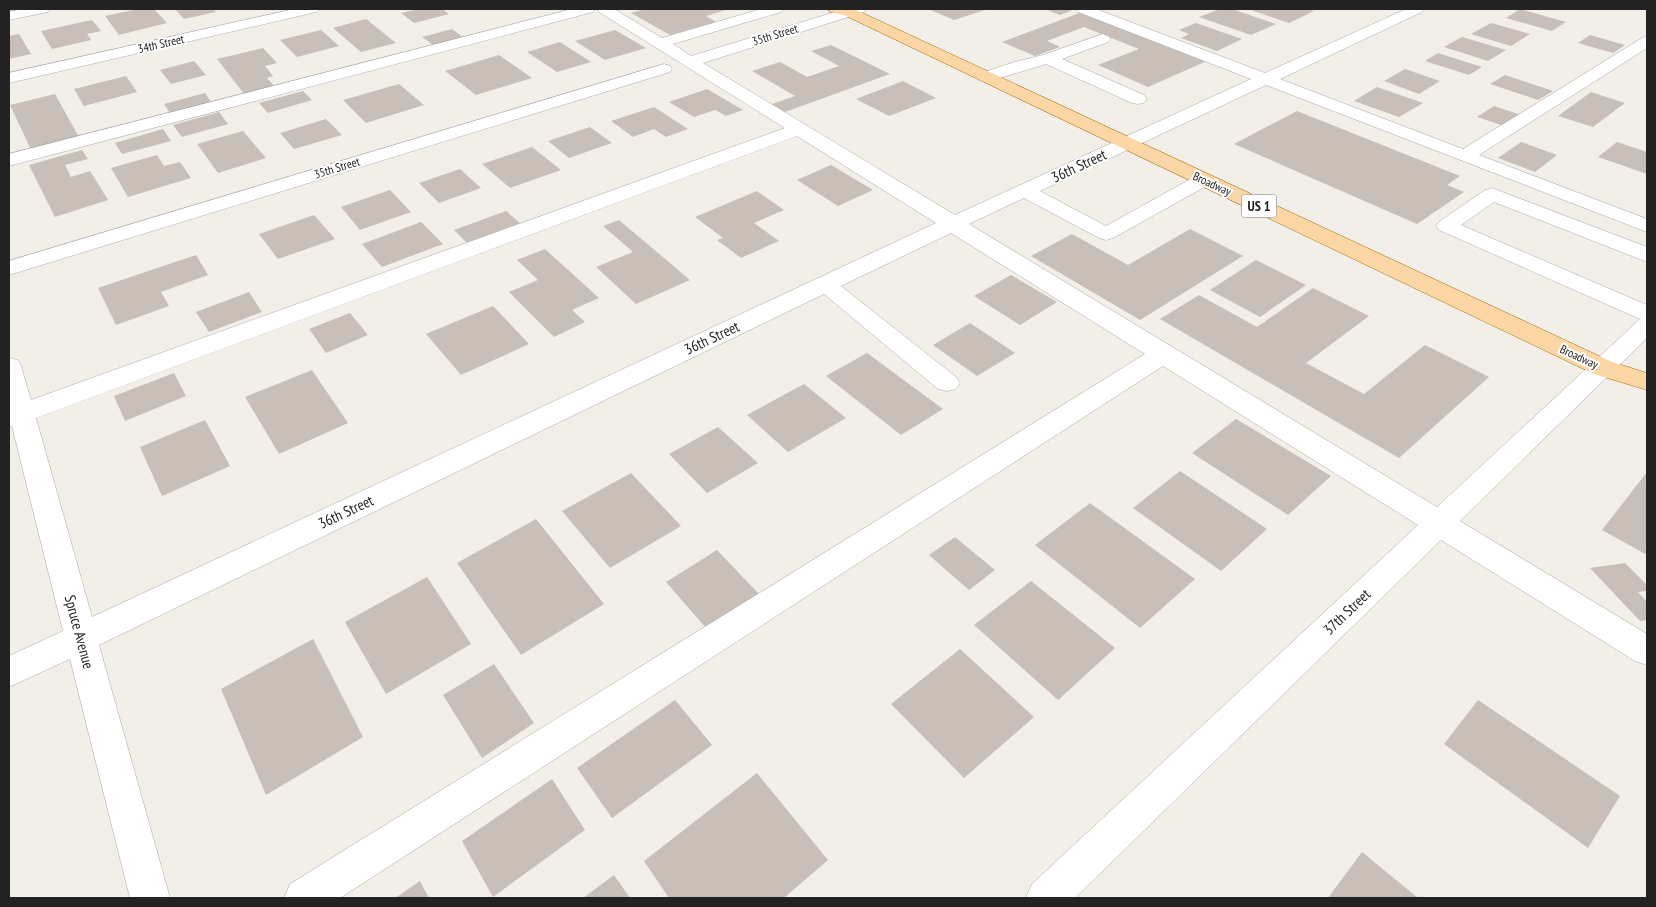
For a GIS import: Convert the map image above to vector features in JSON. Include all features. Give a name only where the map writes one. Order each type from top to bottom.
[{"type":"main road","name":"Broadway","points":[[848,10],[1127,144],[1603,368],[1647,382]]},
{"type":"main road","name":"Broadway","points":[[1603,368],[1647,398]]},
{"type":"street","points":[[9,16],[42,9]]},
{"type":"street","name":"34th Street","points":[[9,78],[312,9]]},
{"type":"street","points":[[9,160],[588,9]]},
{"type":"street","points":[[604,9],[1647,651]]},
{"type":"street","points":[[660,43],[776,9]]},
{"type":"street","points":[[1083,9],[1647,226]]},
{"type":"street","points":[[1106,18],[1130,9]]},
{"type":"street","name":"36th Street","points":[[9,672],[952,224],[1417,9]]},
{"type":"street","name":"35th Street","points":[[690,61],[848,10]]},
{"type":"street","points":[[754,15],[786,31]]},
{"type":"street","points":[[987,77],[1021,65],[1048,59],[1103,39]]},
{"type":"street","points":[[1464,156],[1647,41]]},
{"type":"street","points":[[1048,59],[1138,99]]},
{"type":"street","name":"35th Street","points":[[9,268],[664,68]]},
{"type":"street","points":[[15,416],[800,129]]},
{"type":"street","points":[[1505,171],[1492,194],[1446,226],[1647,314]]},
{"type":"street","points":[[1025,191],[1106,234],[1203,180]]},
{"type":"street","points":[[1492,194],[1647,255]]},
{"type":"street","points":[[825,284],[947,383]]},
{"type":"street","name":"37th Street","points":[[1046,898],[1647,325]]},
{"type":"street","points":[[304,898],[1164,354]]},
{"type":"street","name":"Spruce Avenue","points":[[9,366],[15,416],[82,638],[150,898]]},
{"type":"building","points":[[138,9],[154,9],[167,23],[119,35],[105,16]]},
{"type":"building","points":[[175,9],[213,9],[216,12],[184,19]]},
{"type":"building","points":[[419,9],[442,9],[449,14],[414,23],[401,13]]},
{"type":"building","points":[[645,9],[729,9],[706,16],[716,22],[670,35],[631,13]]},
{"type":"building","points":[[928,9],[988,9],[954,20]]},
{"type":"building","points":[[1045,9],[1075,9],[1060,15]]},
{"type":"building","points":[[1220,9],[1232,9],[1276,24],[1251,35],[1199,17]]},
{"type":"building","points":[[1248,9],[1307,9],[1314,11],[1289,23]]},
{"type":"building","points":[[1520,9],[1566,22],[1552,31],[1506,18]]},
{"type":"building","points":[[1082,12],[1207,61],[1148,87],[1098,65],[1139,49],[1084,27],[1047,41],[1060,47],[1035,56],[1002,42]]},
{"type":"building","points":[[366,19],[396,43],[361,52],[333,28]]},
{"type":"building","points":[[92,20],[101,31],[87,34],[91,40],[52,49],[41,31]]},
{"type":"building","points":[[1196,23],[1242,39],[1217,51],[1181,38],[1189,34],[1179,30]]},
{"type":"building","points":[[1491,23],[1530,34],[1511,46],[1471,34]]},
{"type":"building","points":[[452,29],[463,37],[433,45],[422,37]]},
{"type":"building","points":[[321,30],[339,46],[297,57],[280,40]]},
{"type":"building","points":[[615,30],[646,48],[605,60],[575,41]]},
{"type":"building","points":[[19,34],[31,54],[9,59],[9,36]]},
{"type":"building","points":[[1590,35],[1625,45],[1613,53],[1578,43]]},
{"type":"building","points":[[1462,37],[1506,50],[1488,61],[1444,47]]},
{"type":"building","points":[[560,42],[591,62],[557,72],[527,52]]},
{"type":"building","points":[[831,45],[890,74],[785,112],[772,104],[795,96],[752,71],[780,62],[807,77],[839,66],[811,51]]},
{"type":"building","points":[[263,48],[277,63],[265,66],[273,76],[267,78],[275,87],[245,95],[217,59]]},
{"type":"building","points":[[1438,53],[1482,67],[1469,75],[1425,61]]},
{"type":"building","points":[[499,55],[532,78],[476,95],[445,71]]},
{"type":"building","points":[[194,61],[206,75],[171,84],[160,70]]},
{"type":"building","points":[[1405,69],[1440,81],[1419,94],[1384,81]]},
{"type":"building","points":[[1505,75],[1553,91],[1538,100],[1490,84]]},
{"type":"building","points":[[126,76],[137,92],[84,106],[74,89]]},
{"type":"building","points":[[903,81],[936,98],[889,116],[856,99]]},
{"type":"building","points":[[399,84],[424,105],[366,123],[343,100]]},
{"type":"building","points":[[1377,87],[1423,103],[1399,117],[1354,101]]},
{"type":"building","points":[[707,89],[743,110],[726,116],[715,110],[694,117],[669,102]]},
{"type":"building","points":[[303,91],[312,100],[268,113],[259,103]]},
{"type":"building","points":[[1591,92],[1625,103],[1593,127],[1558,116]]},
{"type":"building","points":[[205,93],[211,102],[170,113],[164,104]]},
{"type":"building","points":[[55,94],[80,139],[32,152],[10,105]]},
{"type":"building","points":[[1494,106],[1521,115],[1504,126],[1477,117]]},
{"type":"building","points":[[654,107],[688,129],[666,137],[654,129],[633,137],[611,121]]},
{"type":"building","points":[[1297,111],[1460,176],[1447,185],[1464,192],[1417,224],[1234,144]]},
{"type":"building","points":[[219,112],[228,124],[182,137],[173,125]]},
{"type":"building","points":[[326,119],[342,135],[294,149],[280,133]]},
{"type":"building","points":[[590,127],[612,143],[569,158],[548,141]]},
{"type":"building","points":[[163,129],[171,141],[122,154],[115,143]]},
{"type":"building","points":[[243,131],[266,158],[218,173],[197,144]]},
{"type":"building","points":[[1521,142],[1557,155],[1535,172],[1498,158]]},
{"type":"building","points":[[1617,142],[1647,152],[1647,174],[1598,157]]},
{"type":"building","points":[[532,147],[561,170],[510,188],[482,164]]},
{"type":"building","points":[[82,150],[88,159],[65,165],[71,177],[90,171],[108,200],[55,217],[29,165]]},
{"type":"building","points":[[157,155],[164,166],[180,162],[191,178],[128,197],[111,168]]},
{"type":"building","points":[[831,165],[873,190],[838,206],[797,180]]},
{"type":"building","points":[[460,169],[481,188],[439,203],[419,183]]},
{"type":"building","points":[[390,190],[411,212],[360,230],[341,207]]},
{"type":"building","points":[[757,191],[784,210],[754,223],[779,241],[741,258],[717,240],[723,238],[695,217]]},
{"type":"building","points":[[506,211],[520,223],[467,243],[454,230]]},
{"type":"building","points":[[314,215],[335,239],[278,259],[259,234]]},
{"type":"building","points":[[619,220],[690,280],[636,304],[596,267],[633,252],[603,226]]},
{"type":"building","points":[[421,222],[443,244],[382,267],[362,244]]},
{"type":"building","points":[[1190,229],[1243,256],[1140,320],[1031,256],[1072,234],[1128,265]]},
{"type":"building","points":[[545,249],[599,298],[572,310],[585,322],[554,337],[509,292],[538,280],[517,260]]},
{"type":"building","points":[[196,255],[208,275],[161,292],[169,306],[116,325],[98,288]]},
{"type":"building","points":[[1256,260],[1306,285],[1260,317],[1210,290]]},
{"type":"building","points":[[1011,275],[1057,302],[1020,325],[974,296]]},
{"type":"building","points":[[1313,288],[1369,316],[1306,363],[1364,394],[1425,345],[1489,377],[1399,458],[1160,319],[1199,295],[1257,327]]},
{"type":"building","points":[[249,292],[262,312],[209,332],[196,312]]},
{"type":"building","points":[[493,306],[529,344],[461,375],[426,334]]},
{"type":"building","points":[[350,313],[368,335],[326,353],[309,329]]},
{"type":"building","points":[[970,323],[1015,353],[977,376],[933,345]]},
{"type":"building","points":[[867,353],[943,409],[901,435],[826,376]]},
{"type":"building","points":[[312,370],[348,423],[279,454],[245,397]]},
{"type":"building","points":[[174,373],[186,396],[125,421],[114,396]]},
{"type":"building","points":[[804,384],[846,418],[788,452],[747,415]]},
{"type":"building","points":[[1236,419],[1331,476],[1288,515],[1192,453]]},
{"type":"building","points":[[205,420],[230,466],[162,496],[140,447]]},
{"type":"building","points":[[718,427],[758,463],[707,493],[669,454]]},
{"type":"building","points":[[1180,471],[1267,529],[1221,571],[1133,508]]},
{"type":"building","points":[[1647,472],[1647,555],[1602,530]]},
{"type":"building","points":[[631,473],[681,526],[610,568],[562,511]]},
{"type":"building","points":[[1090,503],[1195,579],[1140,628],[1035,545]]},
{"type":"building","points":[[536,519],[604,604],[521,655],[457,563]]},
{"type":"building","points":[[955,537],[995,570],[969,590],[929,555]]},
{"type":"building","points":[[717,550],[759,594],[706,628],[666,582]]},
{"type":"building","points":[[1625,563],[1647,585],[1647,591],[1638,592],[1647,602],[1647,620],[1640,621],[1590,568]]},
{"type":"building","points":[[427,577],[471,644],[386,694],[345,622]]},
{"type":"building","points":[[1031,581],[1115,648],[1058,700],[974,625]]},
{"type":"building","points":[[313,639],[363,737],[266,795],[221,689]]},
{"type":"building","points":[[960,649],[1034,717],[964,778],[891,704]]},
{"type":"building","points":[[494,664],[534,723],[482,758],[443,695]]},
{"type":"building","points":[[675,700],[712,745],[612,818],[577,768]]},
{"type":"building","points":[[1478,700],[1620,796],[1588,848],[1444,744]]},
{"type":"building","points":[[757,773],[828,860],[784,898],[669,898],[644,861]]},
{"type":"building","points":[[552,779],[585,830],[493,897],[462,841]]},
{"type":"building","points":[[1362,852],[1418,898],[1328,898]]},
{"type":"building","points":[[614,875],[630,898],[583,898]]},
{"type":"building","points":[[420,881],[429,898],[395,898]]}]
